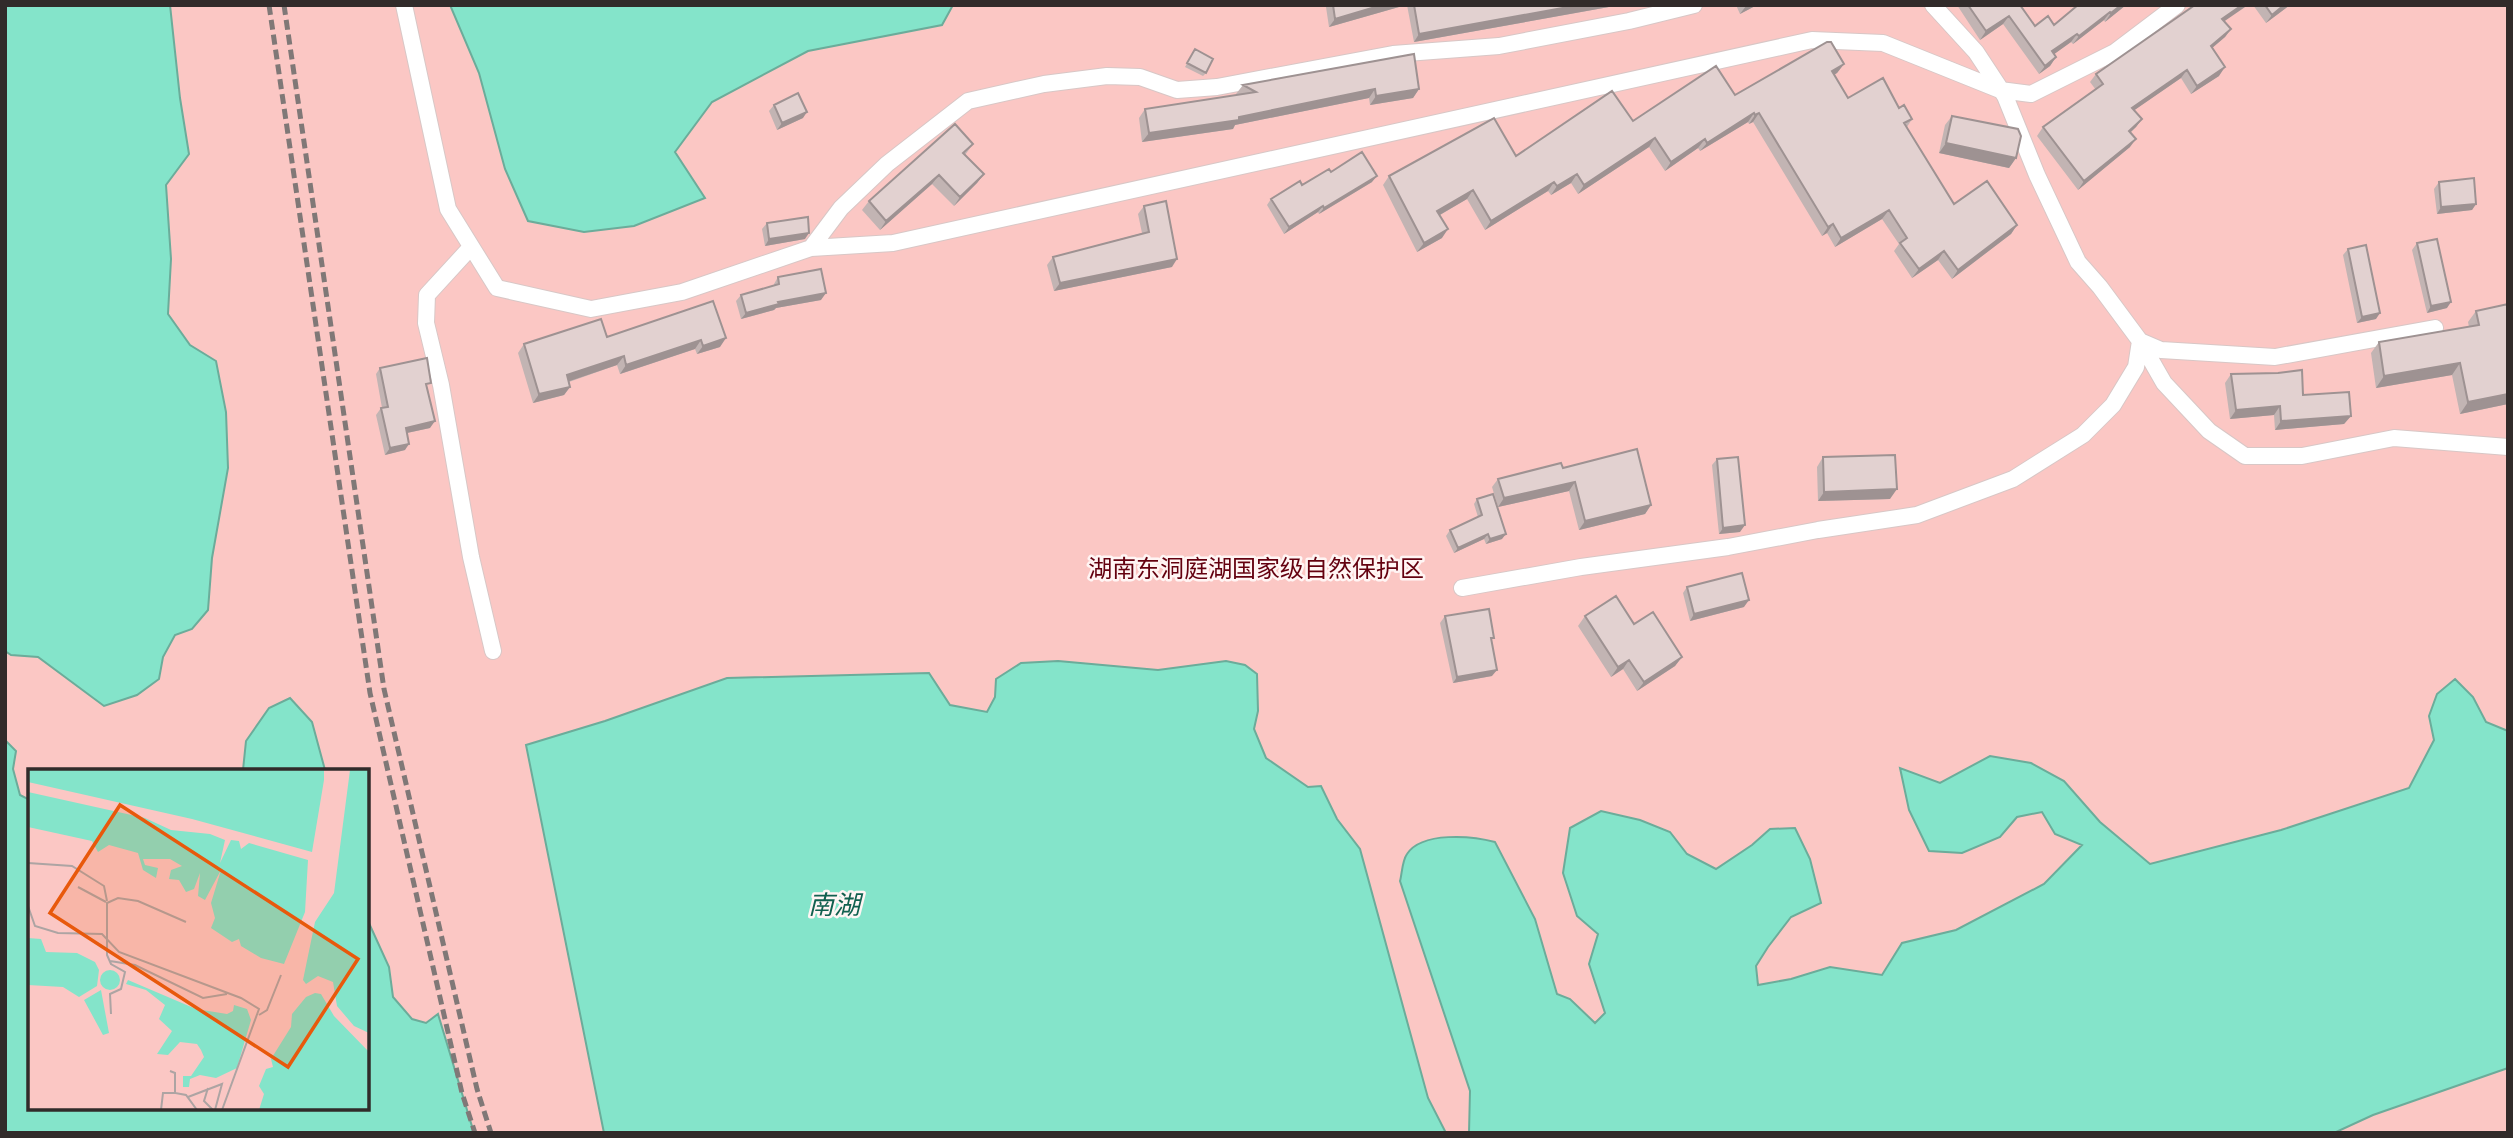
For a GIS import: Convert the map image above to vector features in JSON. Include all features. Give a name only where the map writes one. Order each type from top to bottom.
[{"type":"street","points":[[404,5],[448,209],[471,247],[497,288],[591,309],[682,292],[810,247],[893,243],[1812,40],[1883,43],[2000,90],[2031,94],[2115,52],[2177,5]]},
{"type":"street","points":[[810,247],[841,208],[887,164],[968,101],[1044,84],[1107,76],[1140,77],[1177,90],[1217,87],[1393,54],[1499,46],[1629,21],[1694,5]]},
{"type":"street","points":[[1933,5],[1976,52],[2005,96],[2037,175],[2078,262],[2140,341],[2164,383],[2209,431],[2245,456],[2302,456],[2394,438],[2508,447]]},
{"type":"street","points":[[471,247],[427,295],[426,323],[441,385],[471,557],[493,651]]},
{"type":"street","points":[[2140,341],[2161,350],[2276,357],[2435,328]]},
{"type":"street","points":[[1462,588],[1917,515],[2013,479],[2083,435],[2113,405],[2136,367],[2140,341]]},
{"type":"green space","name":"湖南东洞庭湖国家级自然保护区","points":[[5,5],[2508,5],[2508,1133],[5,1133]]},
{"type":"water","points":[[5,5],[170,5],[189,154],[166,185],[171,259],[168,314],[190,345],[216,361],[226,412],[228,468],[212,558],[208,610],[192,629],[175,635],[163,657],[159,679],[137,695],[104,706],[38,657],[11,655],[5,651]]},
{"type":"water","points":[[450,5],[953,5],[942,25],[808,51],[712,102],[675,152],[705,198],[634,226],[584,232],[528,221],[505,169],[479,73]]},
{"type":"water","name":"南湖","points":[[1058,661],[1158,670],[1226,661],[1245,665],[1257,674],[1258,711],[1254,729],[1266,758],[1308,787],[1321,786],[1337,819],[1360,849],[1428,1098],[1446,1133],[604,1133],[526,745],[605,721],[727,678],[929,673],[950,705],[987,712],[995,697],[996,679],[1021,663]]},
{"type":"water","points":[[2455,679],[2473,697],[2486,722],[2508,731],[2508,1068],[2373,1115],[2334,1133],[1469,1133],[1470,1091],[1400,881],[1407,854],[1424,842],[1461,837],[1495,842],[1535,919],[1557,994],[1570,999],[1595,1023],[1605,1013],[1589,964],[1598,934],[1577,916],[1563,873],[1570,828],[1601,811],[1640,820],[1670,832],[1687,854],[1716,869],[1752,845],[1770,829],[1795,828],[1810,859],[1821,903],[1791,917],[1756,966],[1758,985],[1791,979],[1830,967],[1882,975],[1902,943],[1956,930],[2044,884],[2082,845],[2055,834],[2042,812],[2017,817],[2000,837],[1962,853],[1929,851],[1909,810],[1900,768],[1940,783],[1990,756],[2031,763],[2064,781],[2100,822],[2150,864],[2281,830],[2409,788],[2434,740],[2429,716],[2437,694]]},
{"type":"water","points":[[290,698],[312,722],[325,769],[243,769],[246,741],[269,708]]},
{"type":"water","points":[[5,740],[16,751],[13,769],[20,795],[28,799],[28,1110],[369,1110],[369,923],[389,967],[393,997],[412,1019],[426,1023],[438,1014],[474,1133],[5,1133]]},
{"type":"building","points":[[1333,5],[1382,5],[1335,19]]},
{"type":"building","points":[[1414,5],[1579,5],[1419,34]]},
{"type":"building","points":[[1968,5],[2020,5],[2035,26],[2048,16],[2054,25],[2078,5],[2121,5],[2079,36],[2077,34],[2052,51],[2056,57],[2045,66],[2009,16],[1986,31]]},
{"type":"building","points":[[2195,5],[2242,5],[2222,19],[2231,29],[2211,46],[2225,67],[2197,86],[2187,70],[2132,108],[2142,119],[2129,131],[2136,139],[2084,181],[2043,127],[2103,84],[2096,74]]},
{"type":"building","points":[[2265,5],[2284,5],[2272,15]]},
{"type":"building","points":[[1831,42],[1844,64],[1832,71],[1848,98],[1883,78],[1899,108],[1904,105],[1912,119],[1904,123],[1954,204],[1987,181],[2017,225],[1958,270],[1944,251],[1919,269],[1900,243],[1907,238],[1889,210],[1841,238],[1833,224],[1828,227],[1759,113],[1754,113],[1707,143],[1705,139],[1671,162],[1655,138],[1584,185],[1577,174],[1557,186],[1554,182],[1491,221],[1473,190],[1437,211],[1448,229],[1424,243],[1389,176],[1494,118],[1516,156],[1612,91],[1633,121],[1716,66],[1735,95]]},
{"type":"building","points":[[1195,49],[1213,59],[1206,73],[1187,63]]},
{"type":"building","points":[[1414,54],[1419,89],[1376,96],[1375,89],[1239,117],[1239,120],[1149,133],[1145,109],[1256,92],[1243,85]]},
{"type":"building","points":[[798,93],[807,112],[782,123],[774,105]]},
{"type":"building","points":[[1952,116],[2018,129],[2021,136],[2016,158],[1946,143]]},
{"type":"building","points":[[955,124],[973,144],[963,153],[984,174],[960,197],[939,175],[886,221],[869,201]]},
{"type":"building","points":[[1362,152],[1377,176],[1289,227],[1271,199],[1300,181],[1302,185],[1329,169],[1331,172]]},
{"type":"building","points":[[2474,178],[2476,204],[2441,207],[2439,182]]},
{"type":"building","points":[[1166,201],[1177,259],[1060,283],[1053,257],[1149,232],[1144,206]]},
{"type":"building","points":[[808,217],[809,233],[769,239],[767,223]]},
{"type":"building","points":[[2437,239],[2451,302],[2431,306],[2417,243]]},
{"type":"building","points":[[2366,245],[2380,313],[2362,317],[2348,249]]},
{"type":"building","points":[[821,269],[826,293],[778,302],[779,304],[746,313],[741,295],[779,284],[778,277]]},
{"type":"building","points":[[713,301],[726,338],[703,346],[701,340],[626,365],[624,356],[567,375],[570,387],[539,394],[524,344],[601,319],[607,337]]},
{"type":"building","points":[[2508,304],[2508,394],[2468,402],[2460,363],[2384,376],[2379,342],[2479,325],[2476,311]]},
{"type":"building","points":[[427,358],[431,383],[426,384],[435,421],[406,428],[409,444],[390,448],[381,408],[388,407],[380,368]]},
{"type":"building","points":[[2302,370],[2303,395],[2349,392],[2351,416],[2281,421],[2280,406],[2236,410],[2231,374]]},
{"type":"building","points":[[1637,449],[1651,505],[1585,521],[1575,482],[1504,498],[1498,479],[1561,463],[1563,468]]},
{"type":"building","points":[[1895,455],[1897,489],[1824,492],[1823,457]]},
{"type":"building","points":[[1738,457],[1745,525],[1723,528],[1717,459]]},
{"type":"building","points":[[1493,494],[1506,534],[1490,539],[1488,534],[1458,548],[1450,530],[1482,515],[1477,499]]},
{"type":"building","points":[[1742,573],[1749,600],[1694,614],[1687,587]]},
{"type":"building","points":[[1616,596],[1634,624],[1653,612],[1682,657],[1644,682],[1629,660],[1618,667],[1585,616]]},
{"type":"building","points":[[1489,609],[1497,670],[1457,677],[1445,616]]},
{"type":"railway","points":[[269,5],[370,693],[462,1093],[475,1133]]},
{"type":"railway","points":[[284,5],[384,689],[477,1089],[491,1133]]}]
